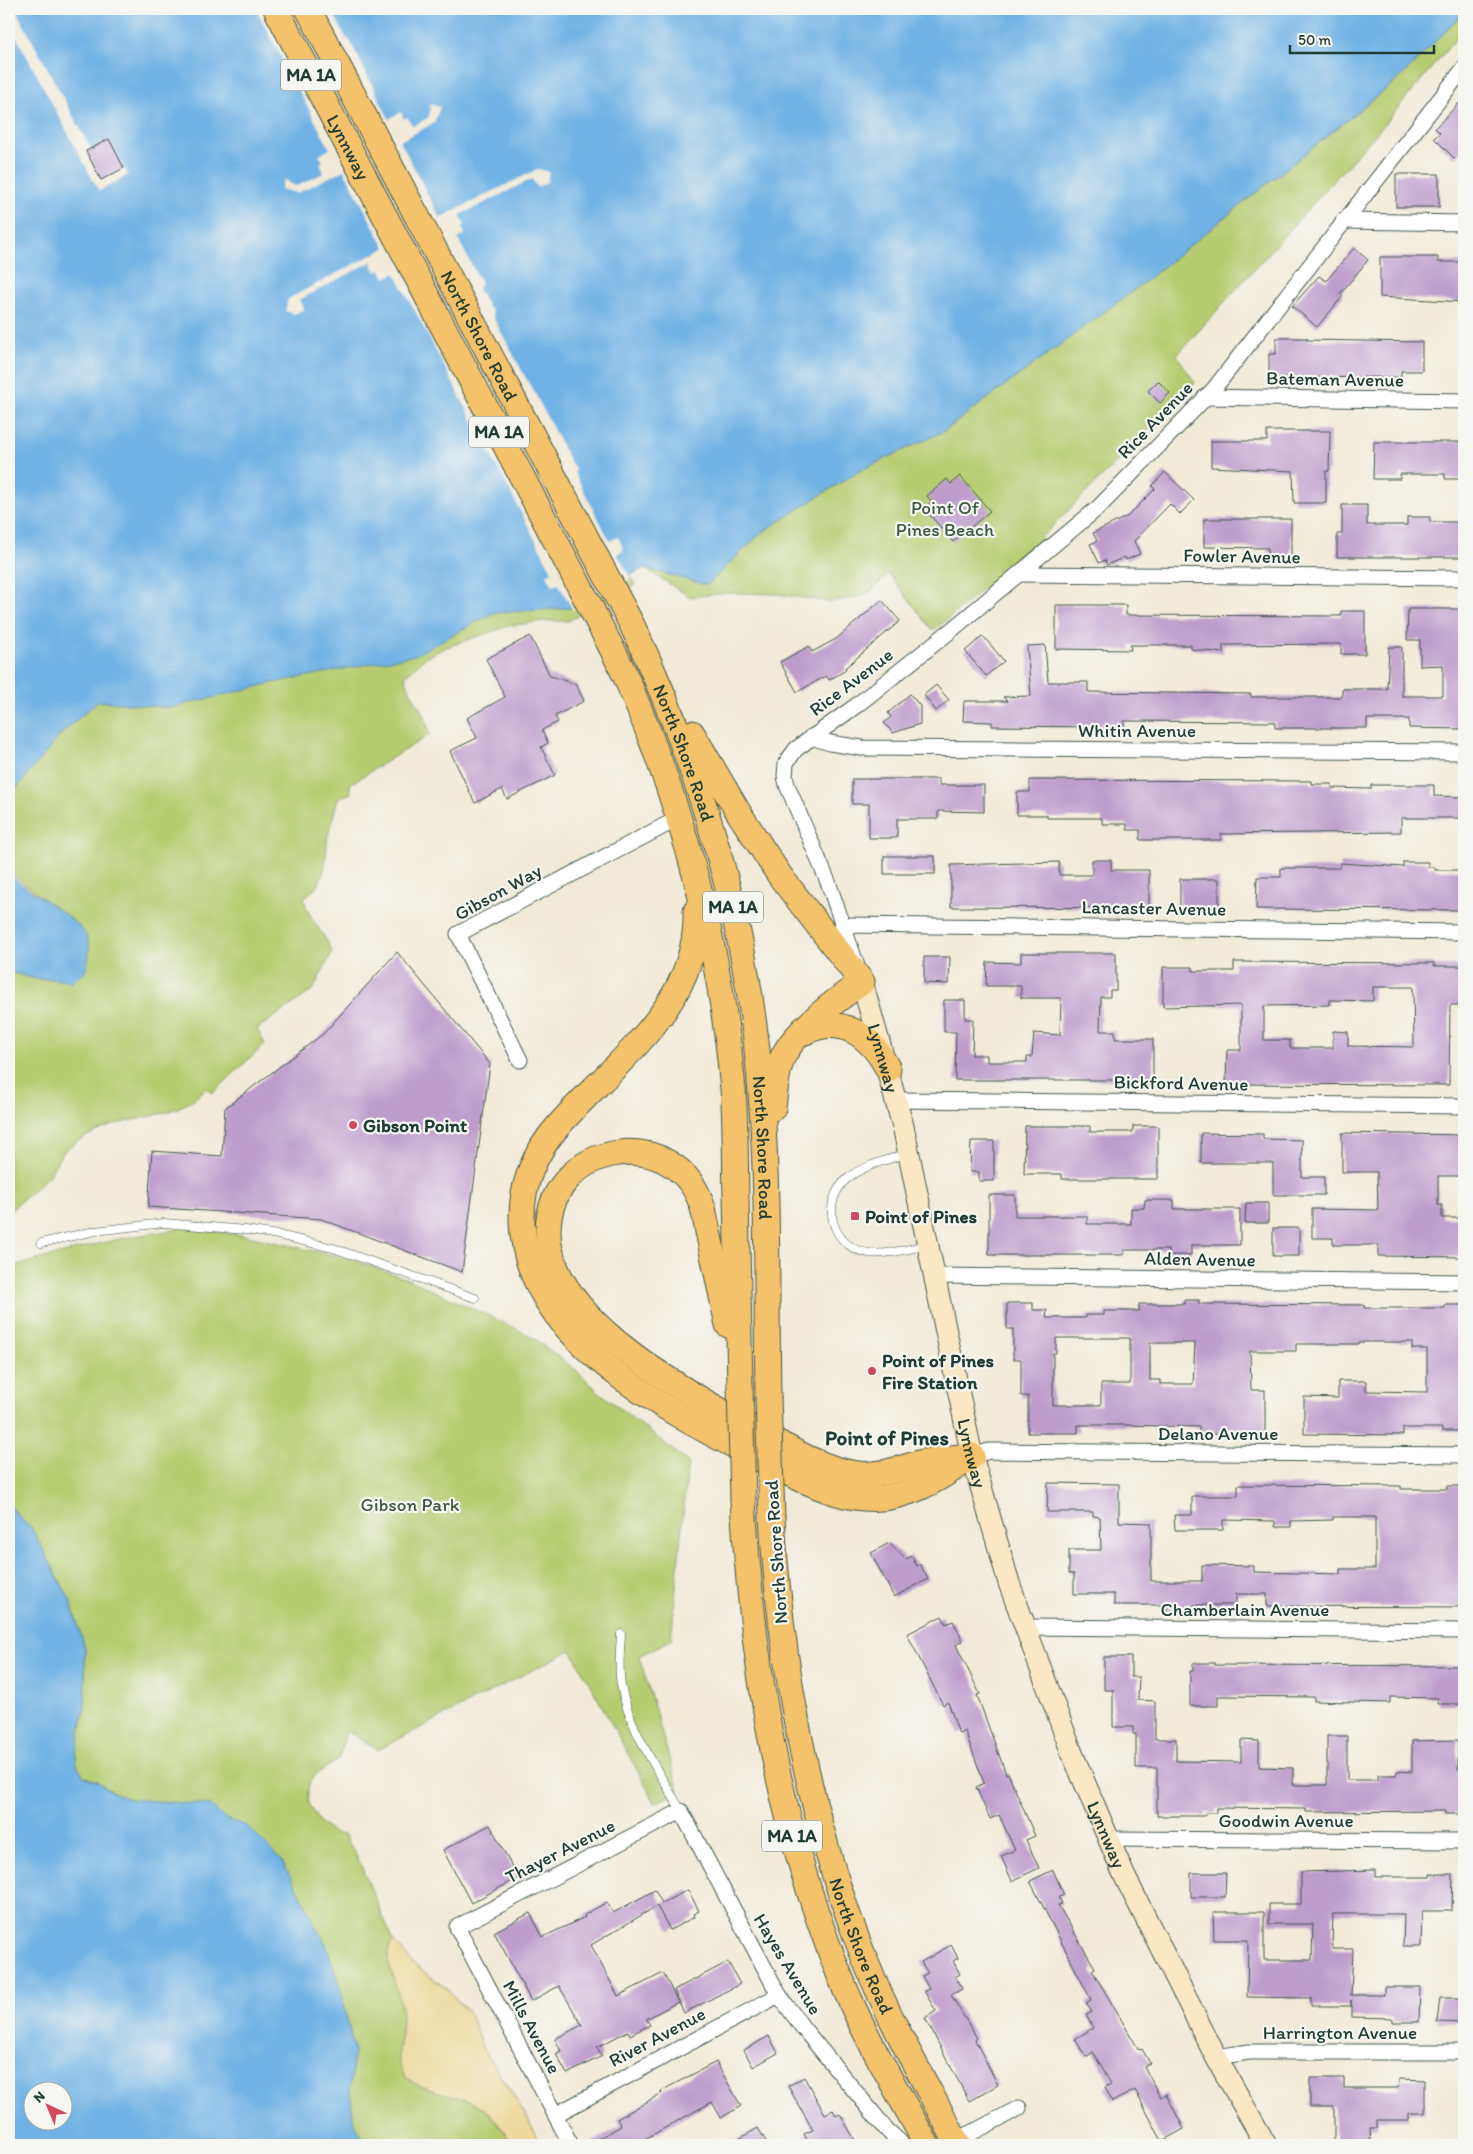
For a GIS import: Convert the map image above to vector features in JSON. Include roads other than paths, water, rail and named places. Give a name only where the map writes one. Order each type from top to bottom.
[{"type":"highway","name":"Lynnway","points":[[276,9],[379,205]]},
{"type":"highway","name":"Lynnway","points":[[308,9],[404,191]]},
{"type":"highway","name":"North Shore Road","points":[[404,191],[643,648],[688,754],[712,827],[736,922],[751,1000],[759,1071],[764,1180],[772,1518],[780,1624],[790,1691],[809,1787],[852,1928],[880,1994],[957,2143]]},
{"type":"highway","name":"North Shore Road","points":[[379,205],[630,686],[679,818],[689,851],[720,988],[733,1090],[743,1501],[751,1614],[760,1686],[775,1764],[799,1858],[824,1934],[847,1993],[878,2057],[927,2145]]},
{"type":"highway","points":[[643,648],[737,810],[768,859],[800,904],[862,982],[839,999],[798,1036],[787,1049],[776,1079],[764,1180]]},
{"type":"highway","points":[[689,851],[696,926],[691,957],[682,982],[662,1015],[550,1136],[530,1170],[522,1204],[523,1238],[539,1285],[559,1319],[577,1339],[638,1388],[695,1425],[817,1486],[856,1499],[892,1497],[937,1480],[972,1456]]},
{"type":"highway","points":[[798,1036],[825,1025],[846,1027],[875,1048],[888,1069]]},
{"type":"highway","points":[[740,1386],[703,1208],[693,1184],[671,1164],[644,1152],[614,1153],[597,1158],[583,1166],[563,1186],[555,1202],[548,1228],[550,1246],[560,1273],[579,1305],[604,1331],[632,1354],[673,1383],[717,1409],[773,1439],[838,1469],[859,1474],[880,1473],[925,1462],[972,1456]]},
{"type":"main road","name":"Lynnway","points":[[862,982],[897,1100],[972,1456],[1009,1583],[1072,1753],[1108,1839],[1149,1927],[1216,2057],[1266,2145]]},
{"type":"street","name":"Rice Avenue","points":[[811,737],[857,705],[1099,507],[1205,397],[1464,68]]},
{"type":"street","points":[[1344,221],[1464,223]]},
{"type":"street","name":"Bateman Avenue","points":[[1205,397],[1464,401]]},
{"type":"street","name":"Fowler Avenue","points":[[1018,574],[1464,578]]},
{"type":"street","name":"Whitin Avenue","points":[[811,737],[835,745],[862,748],[1464,752]]},
{"type":"street","name":"Lynnway","points":[[811,737],[790,756],[786,763],[785,776],[843,925],[862,982]]},
{"type":"street","name":"Gibson Way","points":[[520,1060],[458,934],[679,818]]},
{"type":"street","name":"Lancaster Avenue","points":[[843,925],[1464,932]]},
{"type":"street","name":"Bickford Avenue","points":[[897,1100],[1464,1106]]},
{"type":"street","name":"Alden Avenue","points":[[935,1276],[1464,1282]]},
{"type":"street","name":"Delano Avenue","points":[[972,1456],[989,1451],[1464,1455]]},
{"type":"street","name":"Chamberlain Avenue","points":[[1026,1628],[1464,1631]]},
{"type":"street","name":"Thayer Avenue","points":[[457,1927],[681,1811]]},
{"type":"street","name":"Hayes Avenue","points":[[681,1811],[779,1995],[803,2028],[903,2145]]},
{"type":"street","name":"Goodwin Avenue","points":[[1108,1839],[1464,1842]]},
{"type":"street","name":"Mills Avenue","points":[[457,1927],[571,2145]]},
{"type":"street","name":"River Avenue","points":[[555,2115],[779,1995]]},
{"type":"street","name":"Harrington Avenue","points":[[1216,2057],[1249,2052],[1464,2052]]},
{"type":"street","points":[[957,2143],[1020,2108]]},
{"type":"lane","points":[[909,1153],[872,1165],[850,1177],[834,1197],[831,1215],[837,1232],[850,1246],[857,1250],[880,1253],[928,1245]]},
{"type":"lane","points":[[40,1243],[96,1231],[164,1223],[246,1230],[278,1235],[333,1248],[475,1298]]},
{"type":"lane","points":[[621,1634],[621,1683],[628,1710],[681,1811]]},
{"type":"water","points":[[9,9],[1464,9],[1464,12],[1402,76],[1143,283],[944,431],[857,472],[761,533],[707,585],[644,568],[571,608],[493,613],[415,655],[272,683],[170,708],[98,701],[62,733],[9,797]]},
{"type":"water","points":[[9,873],[82,929],[88,942],[88,959],[85,972],[71,982],[55,979],[36,979],[9,972]]},
{"type":"water","points":[[9,1504],[24,1523],[31,1527],[70,1600],[85,1648],[85,1705],[76,1755],[77,1765],[83,1776],[97,1781],[109,1790],[128,1799],[211,1805],[224,1818],[248,1827],[281,1860],[326,1944],[342,1995],[354,2051],[350,2088],[353,2118],[360,2135],[368,2145],[9,2145]]},
{"type":"place","name":"Gibson Point","points":[[353,1125]]},
{"type":"place","name":"Point of Pines","points":[[855,1216]]},
{"type":"place","name":"Point of Pines Fire Station","points":[[872,1371]]},
{"type":"district","name":"Point of Pines","points":[[887,1437]]},
{"type":"park label","name":"Point Of Pines Beach","points":[[945,518]]},
{"type":"park label","name":"Gibson Park","points":[[410,1504]]}]
